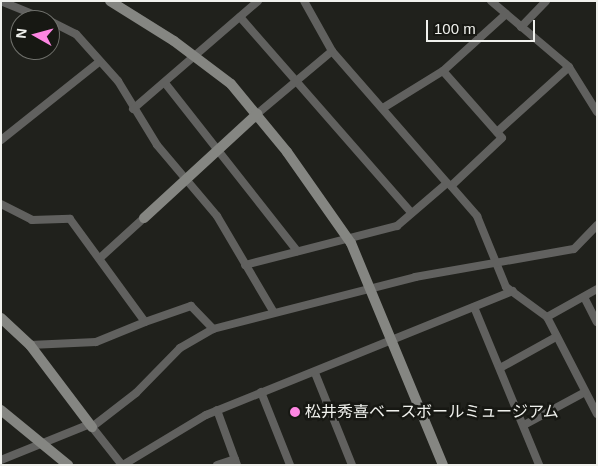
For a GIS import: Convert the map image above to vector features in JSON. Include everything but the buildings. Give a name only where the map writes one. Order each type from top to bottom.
[{"type":"street","points":[[110,1],[196,56],[231,84],[257,114],[349,239],[372,288],[444,465]]},
{"type":"street","points":[[133,109],[258,1]]},
{"type":"street","points":[[245,265],[397,226],[447,183],[332,51],[304,1]]},
{"type":"street","points":[[491,1],[569,67],[597,112]]},
{"type":"street","points":[[521,27],[546,1]]},
{"type":"street","points":[[3,3],[21,10]]},
{"type":"street","points":[[383,108],[443,71],[506,14]]},
{"type":"street","points":[[240,17],[412,212]]},
{"type":"street","points":[[60,26],[76,34],[118,81],[133,109],[217,216],[273,311]]},
{"type":"street","points":[[100,258],[257,114],[332,51]]},
{"type":"street","points":[[1,140],[100,62]]},
{"type":"street","points":[[497,132],[569,67]]},
{"type":"street","points":[[443,71],[502,138],[451,186],[477,216],[506,287],[547,317],[597,414]]},
{"type":"street","points":[[165,82],[297,251]]},
{"type":"street","points":[[1,204],[32,220],[70,219],[145,322]]},
{"type":"street","points":[[2,465],[1,460],[91,426],[136,393],[180,348],[213,329],[273,311],[372,288],[574,249],[597,224]]},
{"type":"street","points":[[547,317],[584,298],[597,289]]},
{"type":"street","points":[[1,318],[30,345],[122,465],[218,410],[261,392],[315,374],[392,340],[513,291]]},
{"type":"street","points":[[584,298],[597,322]]},
{"type":"street","points":[[30,345],[96,342],[191,306],[213,329]]},
{"type":"street","points":[[474,307],[524,425],[538,465]]},
{"type":"street","points":[[500,368],[556,337]]},
{"type":"street","points":[[315,374],[352,465]]},
{"type":"street","points":[[261,392],[290,465]]},
{"type":"street","points":[[524,425],[585,392]]},
{"type":"street","points":[[1,410],[68,465]]},
{"type":"street","points":[[216,465],[236,462],[218,410]]},
{"type":"place","name":"松井秀喜ベースボールミュージアム","points":[[295,412]]}]
